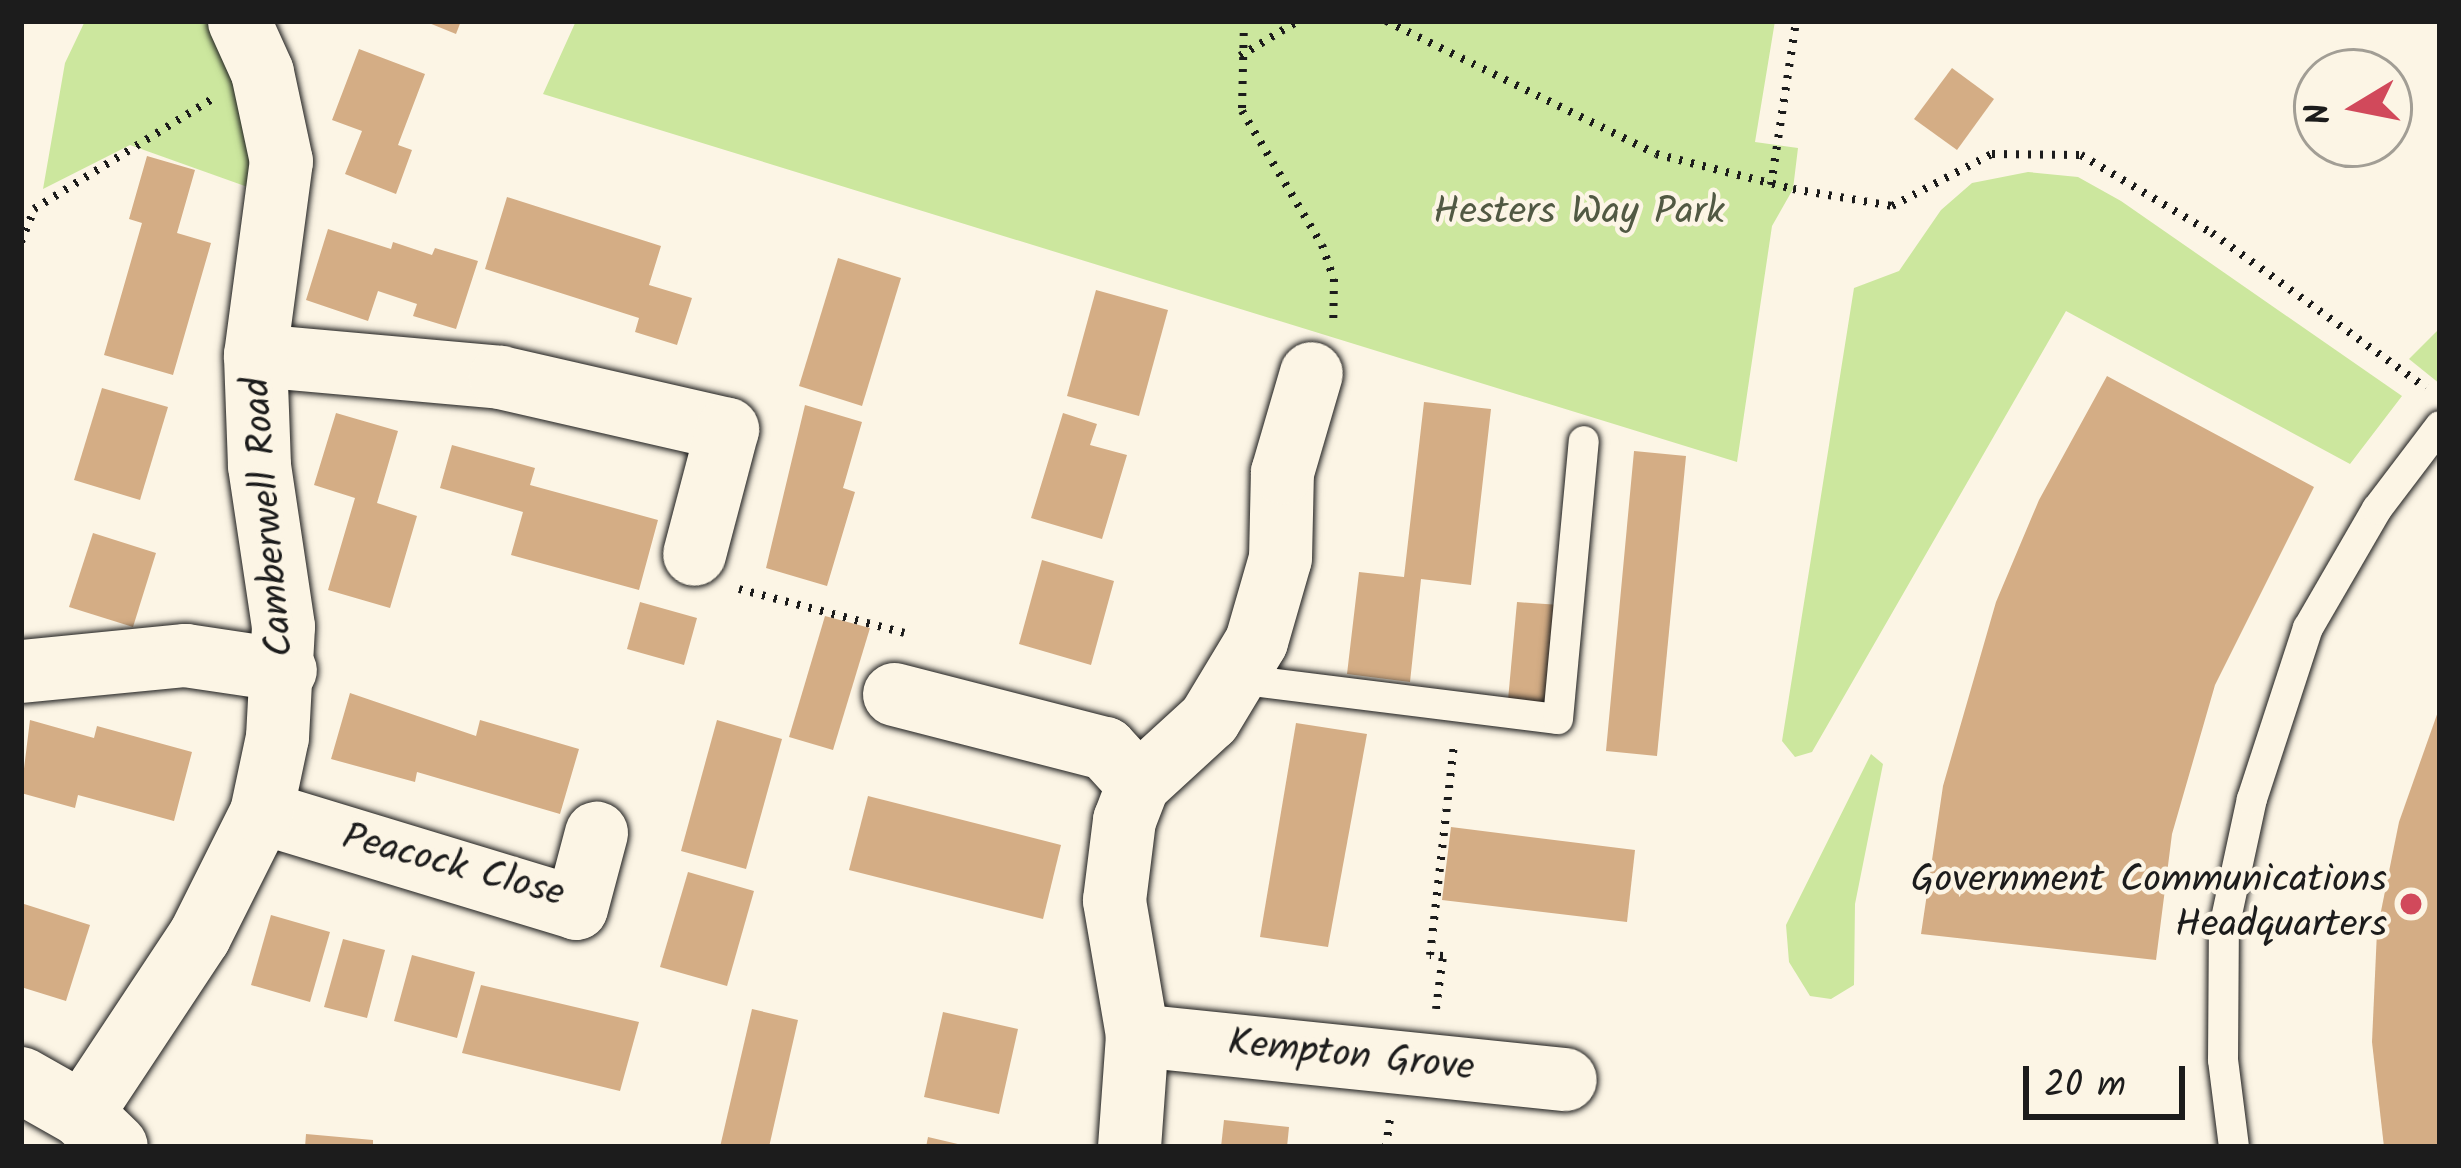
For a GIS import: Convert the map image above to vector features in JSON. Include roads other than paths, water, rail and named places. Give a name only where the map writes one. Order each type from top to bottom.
[{"type":"street","name":"Camberwell Road","points":[[98,1130],[261,812],[285,670],[259,465],[255,356],[281,161],[256,39]]},
{"type":"street","points":[[255,356],[500,377],[727,429],[694,554]]},
{"type":"street","points":[[1129,1147],[1137,1035],[1114,901],[1120,839],[1138,784],[1209,719],[1236,679],[1271,601],[1282,472],[1311,373]]},
{"type":"street","points":[[21,671],[185,655],[285,670]]},
{"type":"street","points":[[893,694],[1105,748],[1138,784]]},
{"type":"street","name":"Peacock Close","points":[[261,812],[576,908],[596,833]]},
{"type":"street","name":"Kempton Grove","points":[[1137,1035],[1565,1079]]},
{"type":"street","points":[[21,1080],[98,1130]]},
{"type":"lane","points":[[2234,1147],[2223,1060],[2224,928],[2252,799],[2308,628],[2377,509],[2440,426]]},
{"type":"lane","points":[[1236,679],[1558,719],[1584,441]]},
{"type":"place","name":"Government Communications Headquarters","points":[[2411,904]]},
{"type":"park label","name":"Hesters Way Park","points":[[1579,213]]}]
